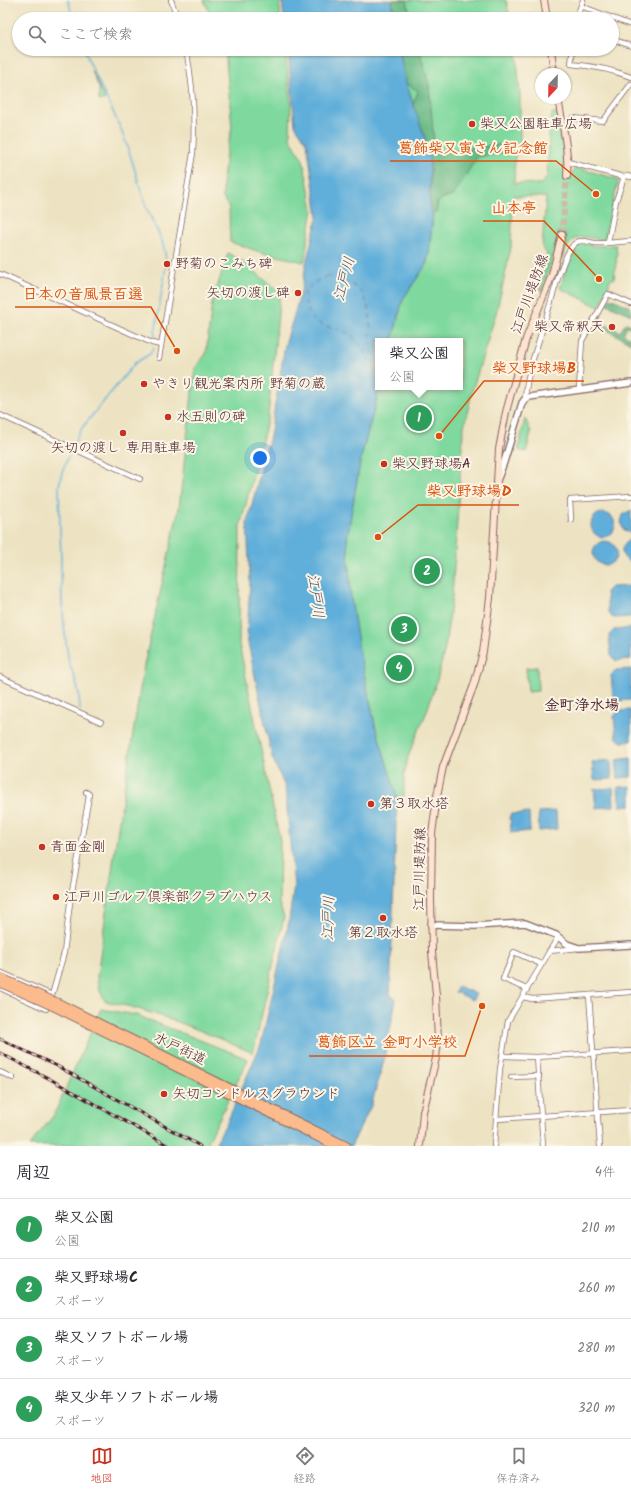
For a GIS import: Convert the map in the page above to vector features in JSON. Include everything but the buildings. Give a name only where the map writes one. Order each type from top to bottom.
[{"type":"highway","name":"水戸街道","points":[[0,977],[347,1146]]},
{"type":"highway","name":"水戸街道","points":[[0,983],[58,1006]]},
{"type":"highway","name":"水戸街道","points":[[75,1014],[334,1146]]},
{"type":"main road","points":[[544,0],[546,12]]},
{"type":"main road","points":[[552,56],[553,68]]},
{"type":"main road","points":[[559,104],[568,162],[567,176]]},
{"type":"main road","name":"江戸川堤防線","points":[[420,1146],[425,1105],[436,1058],[438,1041],[431,925],[432,848],[435,810],[443,767],[472,692],[483,652],[490,598],[500,438],[526,339],[552,275],[562,234]]},
{"type":"street","points":[[171,0],[175,12]]},
{"type":"street","points":[[579,12],[583,0]]},
{"type":"street","points":[[581,6],[597,12]]},
{"type":"street","points":[[619,20],[631,25]]},
{"type":"street","points":[[619,42],[631,46]]},
{"type":"street","points":[[159,358],[193,153],[193,106],[187,56]]},
{"type":"street","points":[[572,56],[571,64],[609,69],[631,77]]},
{"type":"street","points":[[573,118],[603,121],[631,84]]},
{"type":"street","points":[[568,162],[624,177],[631,177]]},
{"type":"street","points":[[608,242],[616,201],[624,177]]},
{"type":"street","points":[[631,241],[582,241],[576,242],[570,248],[554,288],[549,310],[533,358],[525,399],[529,397],[631,383]]},
{"type":"street","points":[[0,274],[152,343],[161,345]]},
{"type":"street","points":[[579,390],[582,341],[608,294],[631,304]]},
{"type":"street","name":"江戸川堤防線","points":[[498,479],[522,404],[525,399]]},
{"type":"street","points":[[0,415],[140,479]]},
{"type":"street","points":[[571,520],[570,500],[631,496]]},
{"type":"street","points":[[0,677],[101,722]]},
{"type":"street","points":[[0,972],[52,995],[64,953],[70,903],[88,802],[89,794],[86,792]]},
{"type":"street","points":[[431,925],[475,926],[524,923],[558,937],[567,944],[579,948]]},
{"type":"street","points":[[494,1146],[502,1056],[508,1020],[558,937]]},
{"type":"street","points":[[549,951],[631,945]]},
{"type":"street","points":[[527,990],[503,979],[514,952],[541,964]]},
{"type":"street","points":[[0,988],[46,1009]]},
{"type":"street","points":[[523,997],[532,999],[631,992]]},
{"type":"street","points":[[589,995],[600,1146]]},
{"type":"street","points":[[502,1056],[537,1057],[631,1051]]},
{"type":"street","points":[[537,1057],[543,1146]]},
{"type":"street","points":[[0,1072],[13,1078]]},
{"type":"street","points":[[511,1078],[538,1076]]},
{"type":"street","points":[[497,1119],[631,1110]]},
{"type":"green space","points":[[204,0],[279,0],[280,12],[209,12]]},
{"type":"green space","points":[[391,0],[506,0],[509,12],[393,12]]},
{"type":"green space","points":[[392,0],[407,0],[410,12],[394,12]]},
{"type":"green space","points":[[226,56],[286,56],[291,103],[290,138],[303,160],[313,209],[304,262],[260,252],[230,242],[229,208],[223,198],[223,181],[226,153],[232,128]]},
{"type":"green space","points":[[400,56],[517,56],[520,94],[520,153],[515,154],[514,183],[541,184],[547,177],[549,134],[552,113],[557,113],[563,149],[565,176],[571,177],[574,170],[578,168],[617,179],[618,182],[604,240],[588,237],[577,238],[569,244],[561,259],[566,233],[559,232],[542,291],[540,290],[547,254],[542,247],[546,197],[513,196],[511,247],[504,280],[496,313],[473,388],[463,431],[452,597],[445,648],[427,711],[408,757],[404,775],[404,796],[397,797],[375,725],[359,650],[351,599],[347,538],[361,457],[379,390],[463,390],[463,338],[393,338],[403,299],[426,265],[429,252],[433,214],[430,211],[430,163],[428,147],[406,83]]},
{"type":"green space","points":[[400,56],[421,56],[429,85],[435,153],[503,144],[506,148],[504,152],[477,157],[453,196],[443,198],[438,202],[436,213],[430,211],[430,163],[428,147],[413,105],[418,91],[406,83]]},
{"type":"green space","points":[[92,71],[105,99],[99,101],[99,88]]},
{"type":"green space","points":[[581,243],[595,246],[616,245],[617,255],[614,279],[610,279],[608,290],[606,291],[599,307],[560,288],[571,254]]},
{"type":"green space","points":[[228,253],[245,263],[280,293],[268,417],[240,527],[239,644],[280,841],[279,903],[284,917],[253,1053],[162,1016],[105,1001],[99,989],[97,977],[119,821],[144,665],[179,508],[195,368],[206,354],[212,303]]},
{"type":"green space","points":[[610,298],[631,307],[631,315],[607,304]]},
{"type":"green space","points":[[599,318],[604,320],[603,323],[620,332],[626,323],[631,325],[631,328],[627,327],[623,334],[631,338],[631,343],[596,324]]},
{"type":"green space","points":[[525,418],[531,432],[526,452],[518,450]]},
{"type":"green space","points":[[537,667],[538,691],[528,692],[526,668]]},
{"type":"green space","points":[[101,1009],[136,1015],[248,1059],[206,1146],[29,1146],[54,1115]]},
{"type":"water","points":[[282,0],[391,0],[393,12],[283,12]]},
{"type":"water","name":"江戸川","points":[[289,56],[400,56],[406,83],[428,147],[430,163],[430,211],[433,214],[429,252],[426,265],[403,299],[393,338],[375,338],[375,390],[379,390],[361,457],[347,538],[351,599],[359,650],[375,725],[397,797],[390,995],[396,999],[385,1057],[371,1106],[351,1146],[214,1146],[229,1118],[261,1044],[288,926],[294,887],[285,787],[272,757],[247,638],[250,581],[247,523],[270,436],[285,345],[301,292],[307,259],[318,216],[307,143],[295,125]]},
{"type":"water","points":[[631,510],[631,534],[623,529],[621,522],[623,515]]},
{"type":"water","points":[[603,513],[612,516],[615,525],[612,534],[603,537],[594,534],[591,525],[594,516]]},
{"type":"water","points":[[631,539],[631,562],[624,557],[622,551],[624,544]]},
{"type":"water","points":[[605,541],[614,544],[617,553],[614,562],[605,565],[596,562],[593,553],[596,544]]},
{"type":"water","points":[[631,586],[631,617],[613,618],[608,613],[606,592],[611,587]]},
{"type":"water","points":[[631,628],[631,659],[616,661],[611,656],[609,635],[614,630]]},
{"type":"water","points":[[631,669],[631,700],[618,701],[613,696],[611,675],[616,670]]},
{"type":"water","points":[[631,710],[631,741],[621,742],[616,737],[614,716],[619,711]]},
{"type":"water","points":[[631,758],[631,777],[618,778],[616,760]]},
{"type":"water","points":[[611,760],[612,779],[594,780],[592,762]]},
{"type":"water","points":[[631,786],[631,805],[620,806],[618,787]]},
{"type":"water","points":[[613,788],[614,806],[596,808],[594,789]]},
{"type":"water","points":[[556,811],[557,829],[539,831],[538,812]]},
{"type":"water","points":[[529,813],[530,831],[511,833],[510,814]]},
{"type":"water","points":[[458,986],[476,994],[473,1000],[455,992]]},
{"type":"waterway","points":[[68,0],[71,12]]},
{"type":"waterway","points":[[87,56],[121,128],[145,204],[164,248],[166,266],[154,339]]},
{"type":"waterway","points":[[80,710],[79,695],[75,678],[69,663],[65,635],[62,602],[59,486],[62,472],[82,428],[135,363],[150,354],[153,348]]},
{"type":"ferry route","points":[[327,276],[350,282],[364,295],[370,315],[371,349],[375,368]]},
{"type":"ferry route","points":[[327,276],[311,285],[305,293],[305,303],[311,317],[322,325],[344,331],[352,336],[360,346],[375,371]]},
{"type":"tunnel","points":[[562,234],[567,176]]},
{"type":"railway","points":[[0,1039],[57,1066],[200,1146]]},
{"type":"railway","points":[[0,1053],[50,1079],[169,1146]]},
{"type":"place","name":"柴又公園駐車広場","points":[[472,124]]},
{"type":"place","name":"葛飾柴又寅さん記念館","points":[[596,194]]},
{"type":"place","name":"野菊のこみち碑","points":[[167,264]]},
{"type":"place","name":"山本亭","points":[[599,279]]},
{"type":"place","name":"矢切の渡し碑","points":[[298,293]]},
{"type":"place","name":"柴又帝釈天","points":[[612,327]]},
{"type":"place","name":"日本の音風景百選","points":[[177,351]]},
{"type":"place","name":"やきり観光案内所 野菊の蔵","points":[[144,384]]},
{"type":"place","name":"水五則の碑","points":[[168,417]]},
{"type":"place","name":"柴又公園","points":[[419,418]]},
{"type":"place","name":"矢切の渡し 専用駐車場","points":[[123,433]]},
{"type":"place","name":"柴又野球場B","points":[[439,436]]},
{"type":"place","name":"柴又野球場A","points":[[384,464]]},
{"type":"place","name":"柴又野球場D","points":[[378,537]]},
{"type":"place","name":"柴又野球場C","points":[[427,571]]},
{"type":"place","name":"柴又ソフトボール場","points":[[404,629]]},
{"type":"place","name":"柴又少年ソフトボール場","points":[[399,668]]},
{"type":"place","name":"第３取水塔","points":[[371,804]]},
{"type":"place","name":"青面金剛","points":[[42,847]]},
{"type":"place","name":"江戸川ゴルフ倶楽部クラブハウス","points":[[56,897]]},
{"type":"place","name":"第２取水塔","points":[[383,918]]},
{"type":"place","name":"葛飾区立 金町小学校","points":[[482,1006]]},
{"type":"place","name":"矢切コンドルスグラウンド","points":[[164,1094]]},
{"type":"district","name":"金町浄水場","points":[[582,706]]}]
